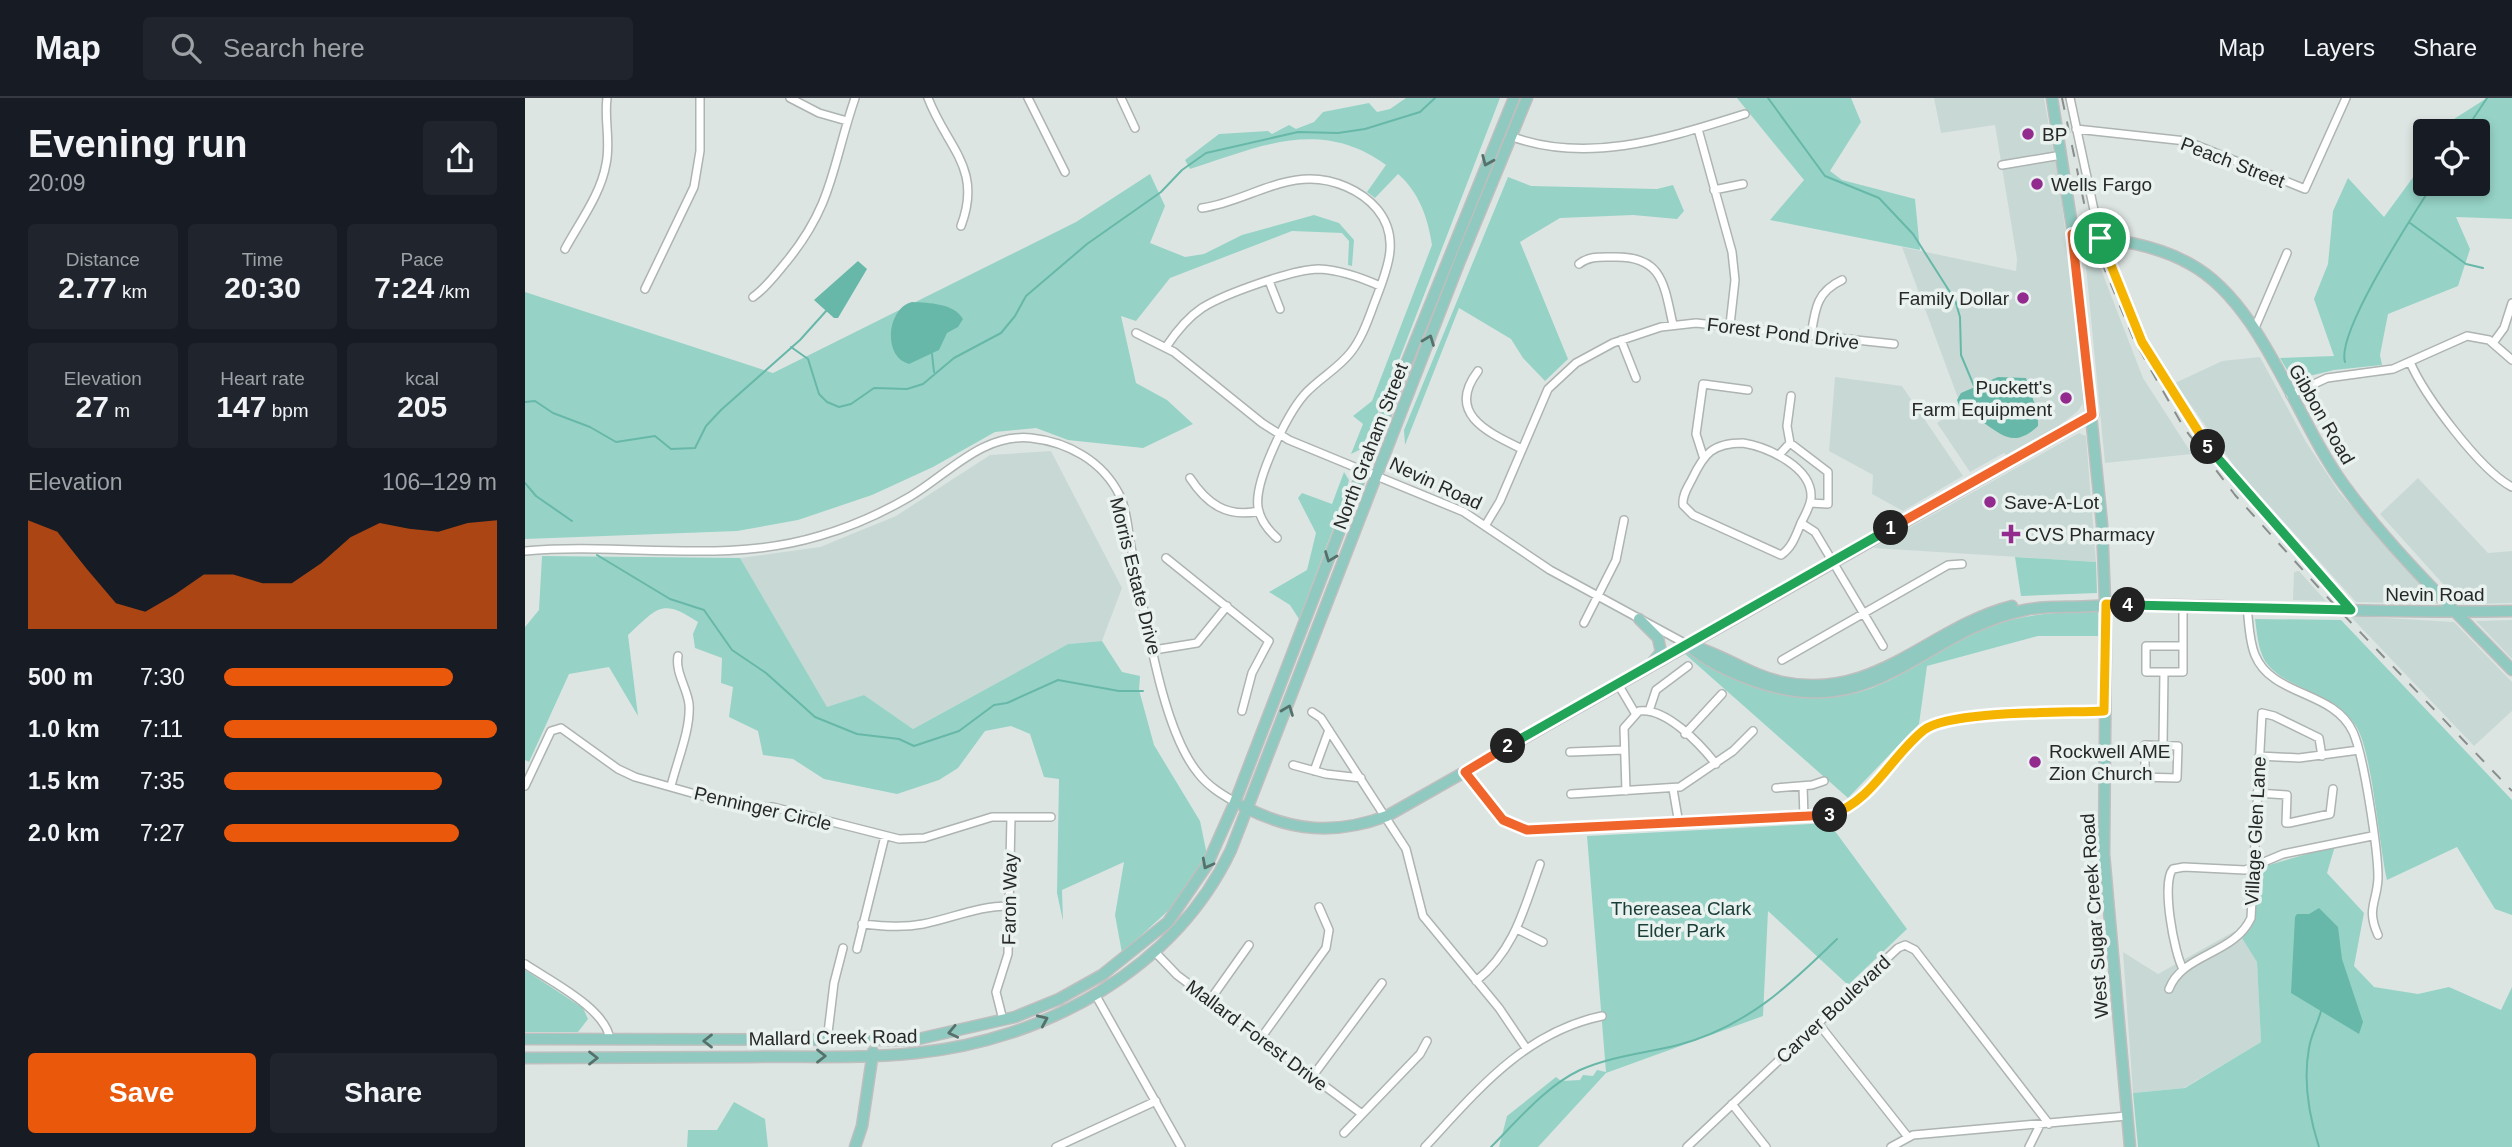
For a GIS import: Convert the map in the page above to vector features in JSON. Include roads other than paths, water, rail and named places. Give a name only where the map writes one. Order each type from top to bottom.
[{"type":"main road","name":"North Graham Street","points":[[1235,802],[1363,470],[1514,98]]},
{"type":"main road","name":"North Graham Street","points":[[1248,809],[1527,98]]},
{"type":"main road","name":"West Sugar Creek Road","points":[[2052,98],[2072,234],[2095,441],[2106,604],[2103,776],[2105,874],[2130,1147]]},
{"type":"main road","name":"Gibbon Road","points":[[2072,234],[2160,251],[2191,264],[2224,289],[2254,330],[2289,395],[2345,487],[2512,670]]},
{"type":"main road","points":[[1235,802],[1289,825],[1324,831],[1346,829],[1387,817],[2092,415]]},
{"type":"main road","points":[[2016,459],[2023,459],[2078,429],[2087,431],[2095,441]]},
{"type":"main road","name":"Nevin Road","points":[[1688,645],[1746,670],[1783,682],[1835,684],[1885,670],[1987,613],[2042,601],[2095,600],[2106,604]]},
{"type":"main road","name":"Nevin Road","points":[[1688,645],[1743,677],[1782,689],[1825,692],[1868,684],[1888,676],[1994,618],[2039,608],[2106,604],[2512,611]]},
{"type":"main road","points":[[1639,619],[1653,632],[1660,648],[1658,657],[1646,668]]},
{"type":"main road","points":[[1710,632],[1711,646],[1721,657]]},
{"type":"main road","name":"Mallard Creek Road","points":[[525,1039],[874,1042],[914,1040],[1003,1020],[1059,999],[1102,975],[1168,922],[1207,865],[1235,802]]},
{"type":"main road","name":"Mallard Creek Road","points":[[525,1058],[872,1056],[926,1052],[1000,1036],[1033,1025],[1095,994],[1155,951],[1183,926],[1203,901],[1225,863],[1248,809]]},
{"type":"main road","points":[[855,1147],[862,1126],[874,1042]]},
{"type":"street","points":[[565,249],[604,173],[608,155],[604,118],[607,98]]},
{"type":"street","points":[[645,289],[694,187],[700,152],[700,98]]},
{"type":"street","points":[[790,98],[819,113],[847,121]]},
{"type":"street","points":[[753,297],[785,264],[819,216],[831,185],[855,98]]},
{"type":"street","points":[[928,98],[964,165],[969,198],[961,226]]},
{"type":"street","points":[[1028,98],[1065,172]]},
{"type":"street","points":[[1121,98],[1135,128]]},
{"type":"street","points":[[2070,98],[2100,238],[2142,342],[2187,418],[2241,488],[2351,610]]},
{"type":"street","name":"Peach Street","points":[[2076,129],[2186,141],[2305,189],[2346,98]]},
{"type":"street","points":[[1510,136],[1551,148],[1591,150],[1698,129],[1745,114]]},
{"type":"street","points":[[1698,129],[1734,266],[1730,325]]},
{"type":"street","points":[[2002,165],[2062,155]]},
{"type":"street","points":[[1202,208],[1298,180],[1319,180],[1345,186],[1370,201],[1387,227],[1391,252],[1356,345],[1305,394],[1282,435],[1259,488],[1259,511],[1266,528],[1277,538]]},
{"type":"street","points":[[1714,190],[1743,184]]},
{"type":"street","points":[[2254,330],[2287,253]]},
{"type":"street","points":[[1579,264],[1593,257],[1630,256],[1649,263],[1663,282],[1674,325]]},
{"type":"street","points":[[1166,347],[1177,330],[1202,308],[1269,281],[1315,269],[1349,273],[1380,286]]},
{"type":"street","points":[[1811,336],[1817,301],[1826,289],[1842,280]]},
{"type":"street","points":[[1269,281],[1280,309]]},
{"type":"street","points":[[2493,343],[2504,328],[2512,303]]},
{"type":"street","name":"Forest Pond Drive","points":[[1485,526],[1500,501],[1545,395],[1557,377],[1584,358],[1621,340],[1674,325],[1730,325],[1894,344]]},
{"type":"street","name":"Nevin Road","points":[[1136,333],[1166,347],[1282,435],[1447,503],[1543,566],[1688,645]]},
{"type":"street","points":[[2289,395],[2327,378],[2393,369],[2463,336],[2481,337],[2493,343],[2512,360]]},
{"type":"street","points":[[1621,340],[1636,378]]},
{"type":"street","points":[[2410,362],[2454,429],[2499,478],[2512,486]]},
{"type":"street","points":[[1478,371],[1468,389],[1467,402],[1471,415],[1488,433],[1522,449]]},
{"type":"street","points":[[1703,456],[1696,434],[1703,384],[1748,390]]},
{"type":"street","points":[[1791,396],[1787,426],[1790,443],[1828,472],[1828,504],[1810,503]]},
{"type":"street","name":"Morris Estate Drive","points":[[525,551],[574,548],[719,552],[767,549],[818,537],[859,522],[911,496],[976,451],[994,442],[1023,437],[1056,441],[1093,460],[1120,496],[1154,650],[1179,744],[1206,782],[1235,802]]},
{"type":"street","points":[[1737,443],[1751,444],[1779,455],[1803,477],[1810,490],[1810,503],[1789,548],[1776,555],[1688,511],[1683,497],[1703,456],[1711,450],[1737,443]]},
{"type":"street","points":[[1779,455],[1790,443]]},
{"type":"street","points":[[1190,478],[1214,506],[1234,513],[1259,511]]},
{"type":"street","points":[[1584,624],[1616,560],[1624,520]]},
{"type":"street","points":[[1801,523],[1815,532],[1883,646]]},
{"type":"street","points":[[1166,558],[1269,641],[1252,673],[1242,712]]},
{"type":"street","points":[[1782,660],[1948,565],[1962,564]]},
{"type":"street","points":[[1154,650],[1197,643],[1227,606]]},
{"type":"street","points":[[2183,606],[2183,646],[2183,672],[2146,672],[2146,646],[2183,646]]},
{"type":"street","points":[[2247,607],[2254,653],[2264,668],[2274,678],[2336,709],[2351,729],[2359,750],[2378,881],[2370,911],[2378,935]]},
{"type":"street","points":[[671,786],[689,713],[687,693],[677,663],[678,656]]},
{"type":"street","points":[[1649,710],[1656,690],[1688,666]]},
{"type":"street","points":[[2163,745],[2164,672]]},
{"type":"street","points":[[1618,684],[1635,713]]},
{"type":"street","points":[[1685,734],[1722,694]]},
{"type":"street","points":[[1626,791],[1624,728],[1635,713],[1649,710],[1659,714],[1685,734],[1716,764]]},
{"type":"street","points":[[1465,772],[1496,813],[1518,828],[1804,818],[1831,815],[1851,806],[1918,736],[1942,720],[2104,711]]},
{"type":"street","points":[[1312,712],[1321,718],[1387,817],[1411,861],[1423,916],[1476,981],[1525,1048]]},
{"type":"street","name":"Village Glen Lane","points":[[2168,989],[2176,974],[2228,946],[2243,933],[2252,912],[2262,713],[2319,738],[2322,756]]},
{"type":"street","name":"Penninger Circle","points":[[525,786],[546,740],[558,728],[566,729],[625,773],[738,806],[773,807],[912,841],[982,819],[1051,817]]},
{"type":"street","points":[[1314,771],[1329,730]]},
{"type":"street","points":[[1571,794],[1673,789],[1690,783],[1753,731]]},
{"type":"street","points":[[2103,776],[2177,778],[2178,746],[2145,745],[2145,777]]},
{"type":"street","points":[[1570,752],[1623,750]]},
{"type":"street","points":[[2259,757],[2299,758],[2359,750]]},
{"type":"street","points":[[1293,765],[1361,778]]},
{"type":"street","points":[[1776,788],[1825,781]]},
{"type":"street","points":[[1803,786],[1804,818]]},
{"type":"street","points":[[1673,789],[1679,824]]},
{"type":"street","points":[[2257,793],[2287,795],[2286,823],[2289,823],[2330,814],[2333,789]]},
{"type":"street","name":"Faron Way","points":[[1003,1020],[996,992],[1008,954],[1011,817]]},
{"type":"street","points":[[857,949],[885,836]]},
{"type":"street","points":[[2183,969],[2175,951],[2168,881],[2170,872],[2177,867],[2245,870],[2283,854],[2372,836]]},
{"type":"street","points":[[1476,981],[1502,957],[1517,929],[1539,864]]},
{"type":"street","points":[[862,924],[897,927],[924,923],[977,908],[1009,906]]},
{"type":"street","points":[[1261,1038],[1326,948],[1329,930],[1319,907]]},
{"type":"street","points":[[1517,929],[1543,942]]},
{"type":"street","points":[[1210,1000],[1249,945]]},
{"type":"street","name":"Carver Boulevard","points":[[1687,1147],[1898,948],[1912,947],[2049,1124]]},
{"type":"street","points":[[827,1041],[834,983],[843,948]]},
{"type":"street","name":"Mallard Forest Drive","points":[[1155,951],[1177,975],[1362,1114]]},
{"type":"street","points":[[525,964],[594,1011],[605,1023],[610,1040]]},
{"type":"street","points":[[1312,1077],[1382,983]]},
{"type":"street","points":[[1095,994],[1181,1147]]},
{"type":"street","points":[[1425,1147],[1491,1077],[1525,1048],[1562,1027],[1602,1016]]},
{"type":"street","points":[[1818,1023],[1908,1136]]},
{"type":"street","points":[[1344,1133],[1420,1054],[1427,1041]]},
{"type":"street","points":[[1056,1147],[1156,1101]]},
{"type":"street","points":[[1732,1104],[1766,1147]]},
{"type":"street","points":[[1891,1147],[1908,1136],[2127,1116]]},
{"type":"street","points":[[2029,1147],[2040,1125]]},
{"type":"waterway","points":[[791,347],[808,359],[819,394],[827,402],[839,407],[851,404],[874,388],[907,389],[923,384],[954,358],[1001,333],[1026,296],[1087,244],[1161,192],[1182,170],[1206,153],[1298,132],[1338,133],[1365,129],[1420,112],[1435,98]]},
{"type":"waterway","points":[[1768,98],[1825,176],[1879,198],[1913,234],[1955,300],[1960,317],[1961,355],[1974,386]]},
{"type":"waterway","points":[[2473,119],[2487,98]]},
{"type":"waterway","points":[[2345,362],[2345,347],[2364,300],[2425,196]]},
{"type":"waterway","points":[[2410,223],[2466,264],[2483,268]]},
{"type":"waterway","points":[[525,402],[535,401],[553,413],[590,427],[616,442],[655,436],[671,449],[695,448],[706,426],[721,410],[800,340],[827,310]]},
{"type":"waterway","points":[[932,354],[934,372]]},
{"type":"waterway","points":[[525,483],[536,496],[572,521]]},
{"type":"waterway","points":[[597,555],[670,599],[704,610],[732,650],[766,673],[815,717],[857,734],[899,739],[914,746],[959,731],[994,705],[1007,703],[1058,680],[1119,691],[1143,691]]},
{"type":"waterway","points":[[1491,1147],[1532,1105],[1567,1077],[1604,1061],[1678,1045],[1725,1027],[1765,1003],[1837,939]]},
{"type":"waterway","points":[[2319,1147],[2310,1111],[2307,1060],[2321,1011]]},
{"type":"railway","points":[[2062,98],[2091,236],[2134,340],[2184,428],[2235,495],[2339,610],[2512,791]]},
{"type":"place","name":"BP","points":[[2028,134]]},
{"type":"place","name":"Wells Fargo","points":[[2037,184]]},
{"type":"place","name":"Family Dollar","points":[[2023,298]]},
{"type":"place","name":"Puckett's Farm Equipment","points":[[2066,398]]},
{"type":"place","name":"Save-A-Lot","points":[[1990,502]]},
{"type":"place","name":"CVS Pharmacy","points":[[2011,534]]},
{"type":"place","name":"Rockwell AME Zion Church","points":[[2035,762]]},
{"type":"park label","name":"Thereasea Clark Elder Park","points":[[1681,919]]}]
